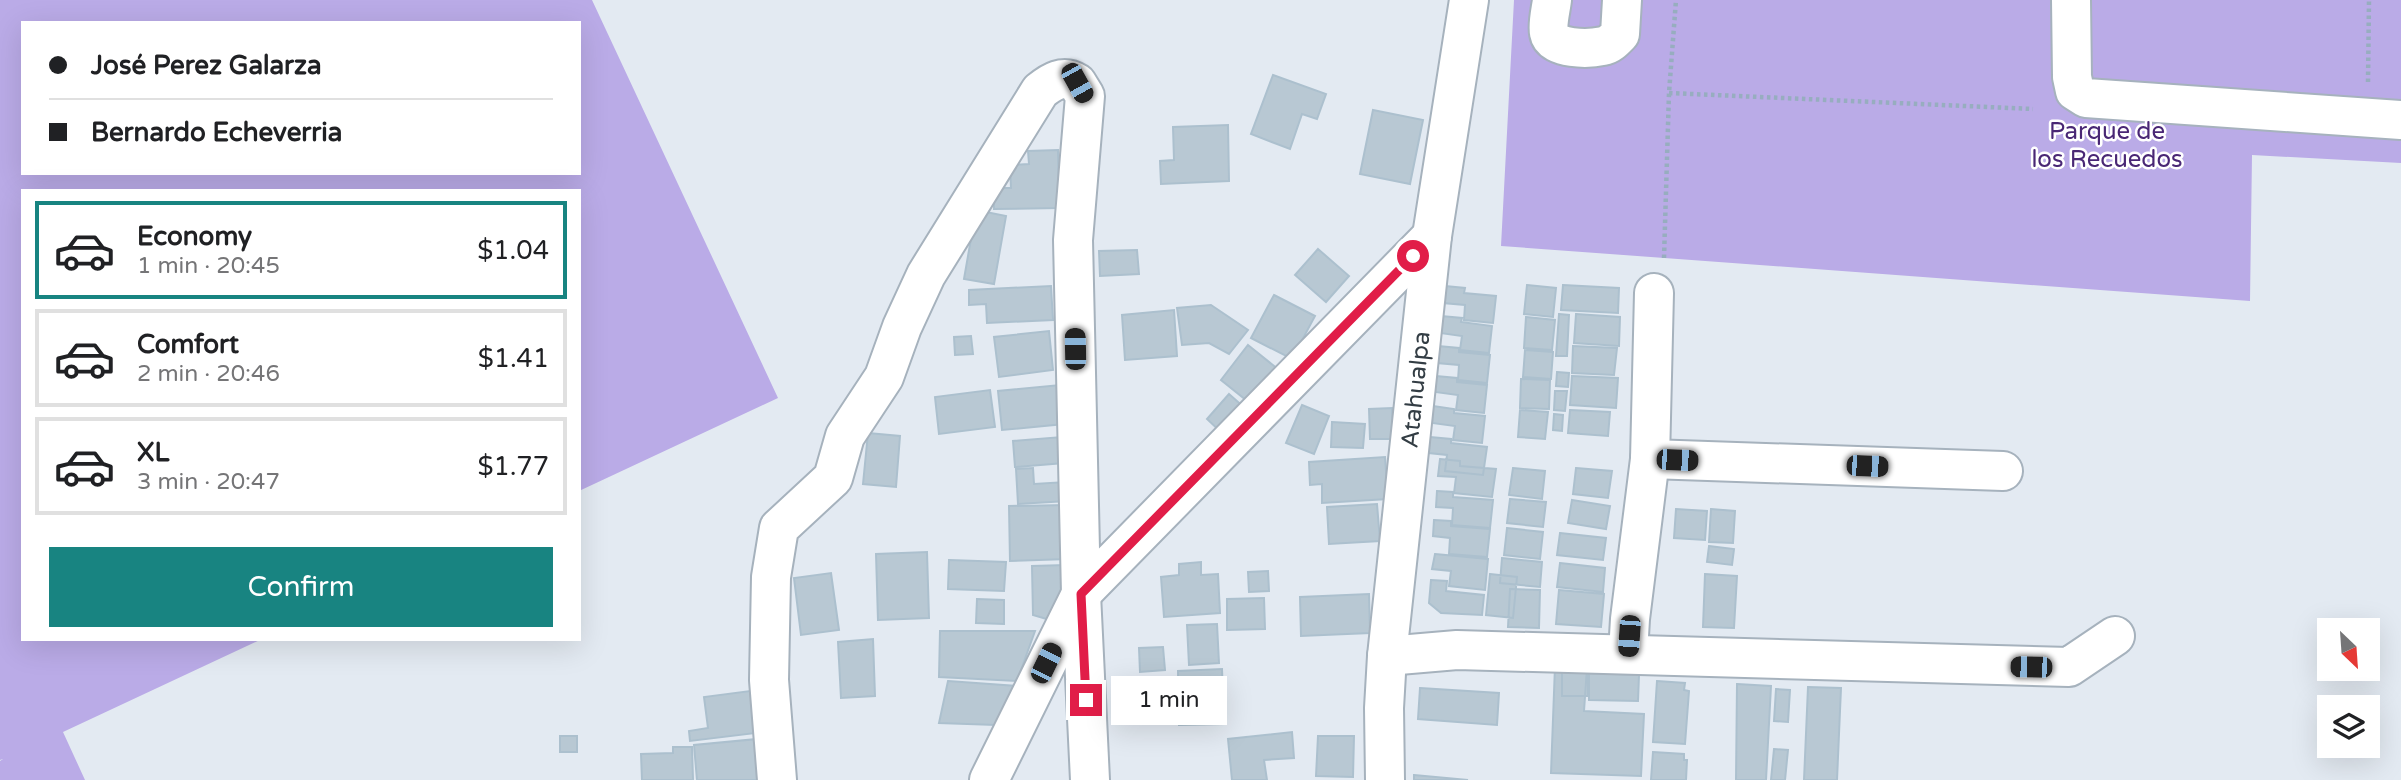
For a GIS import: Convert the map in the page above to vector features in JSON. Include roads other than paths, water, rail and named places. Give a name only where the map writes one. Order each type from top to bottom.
[{"type":"street","name":"Atahualpa","points":[[1385,780],[1384,708],[1387,656],[1432,236],[1469,0]]},
{"type":"street","points":[[1552,0],[1548,33],[1561,47],[1604,46],[1613,42],[1620,34],[1622,0]]},
{"type":"street","points":[[2071,0],[2072,77],[2075,90],[2086,98],[2384,119]]},
{"type":"street","points":[[777,780],[769,680],[771,577],[779,528],[833,478],[845,436],[884,377],[902,327],[926,275],[1040,91],[1051,82],[1071,79],[1085,96],[1073,240],[1081,594],[1090,780]]},
{"type":"street","points":[[989,780],[1081,594],[1432,236]]},
{"type":"street","points":[[1628,653],[1650,459],[1659,280]]},
{"type":"street","points":[[1650,459],[2003,471]]},
{"type":"street","points":[[1387,656],[1457,650],[2069,667],[2115,636]]},
{"type":"park label","name":"Parque de los Recuedos","points":[[2107,145]]}]
